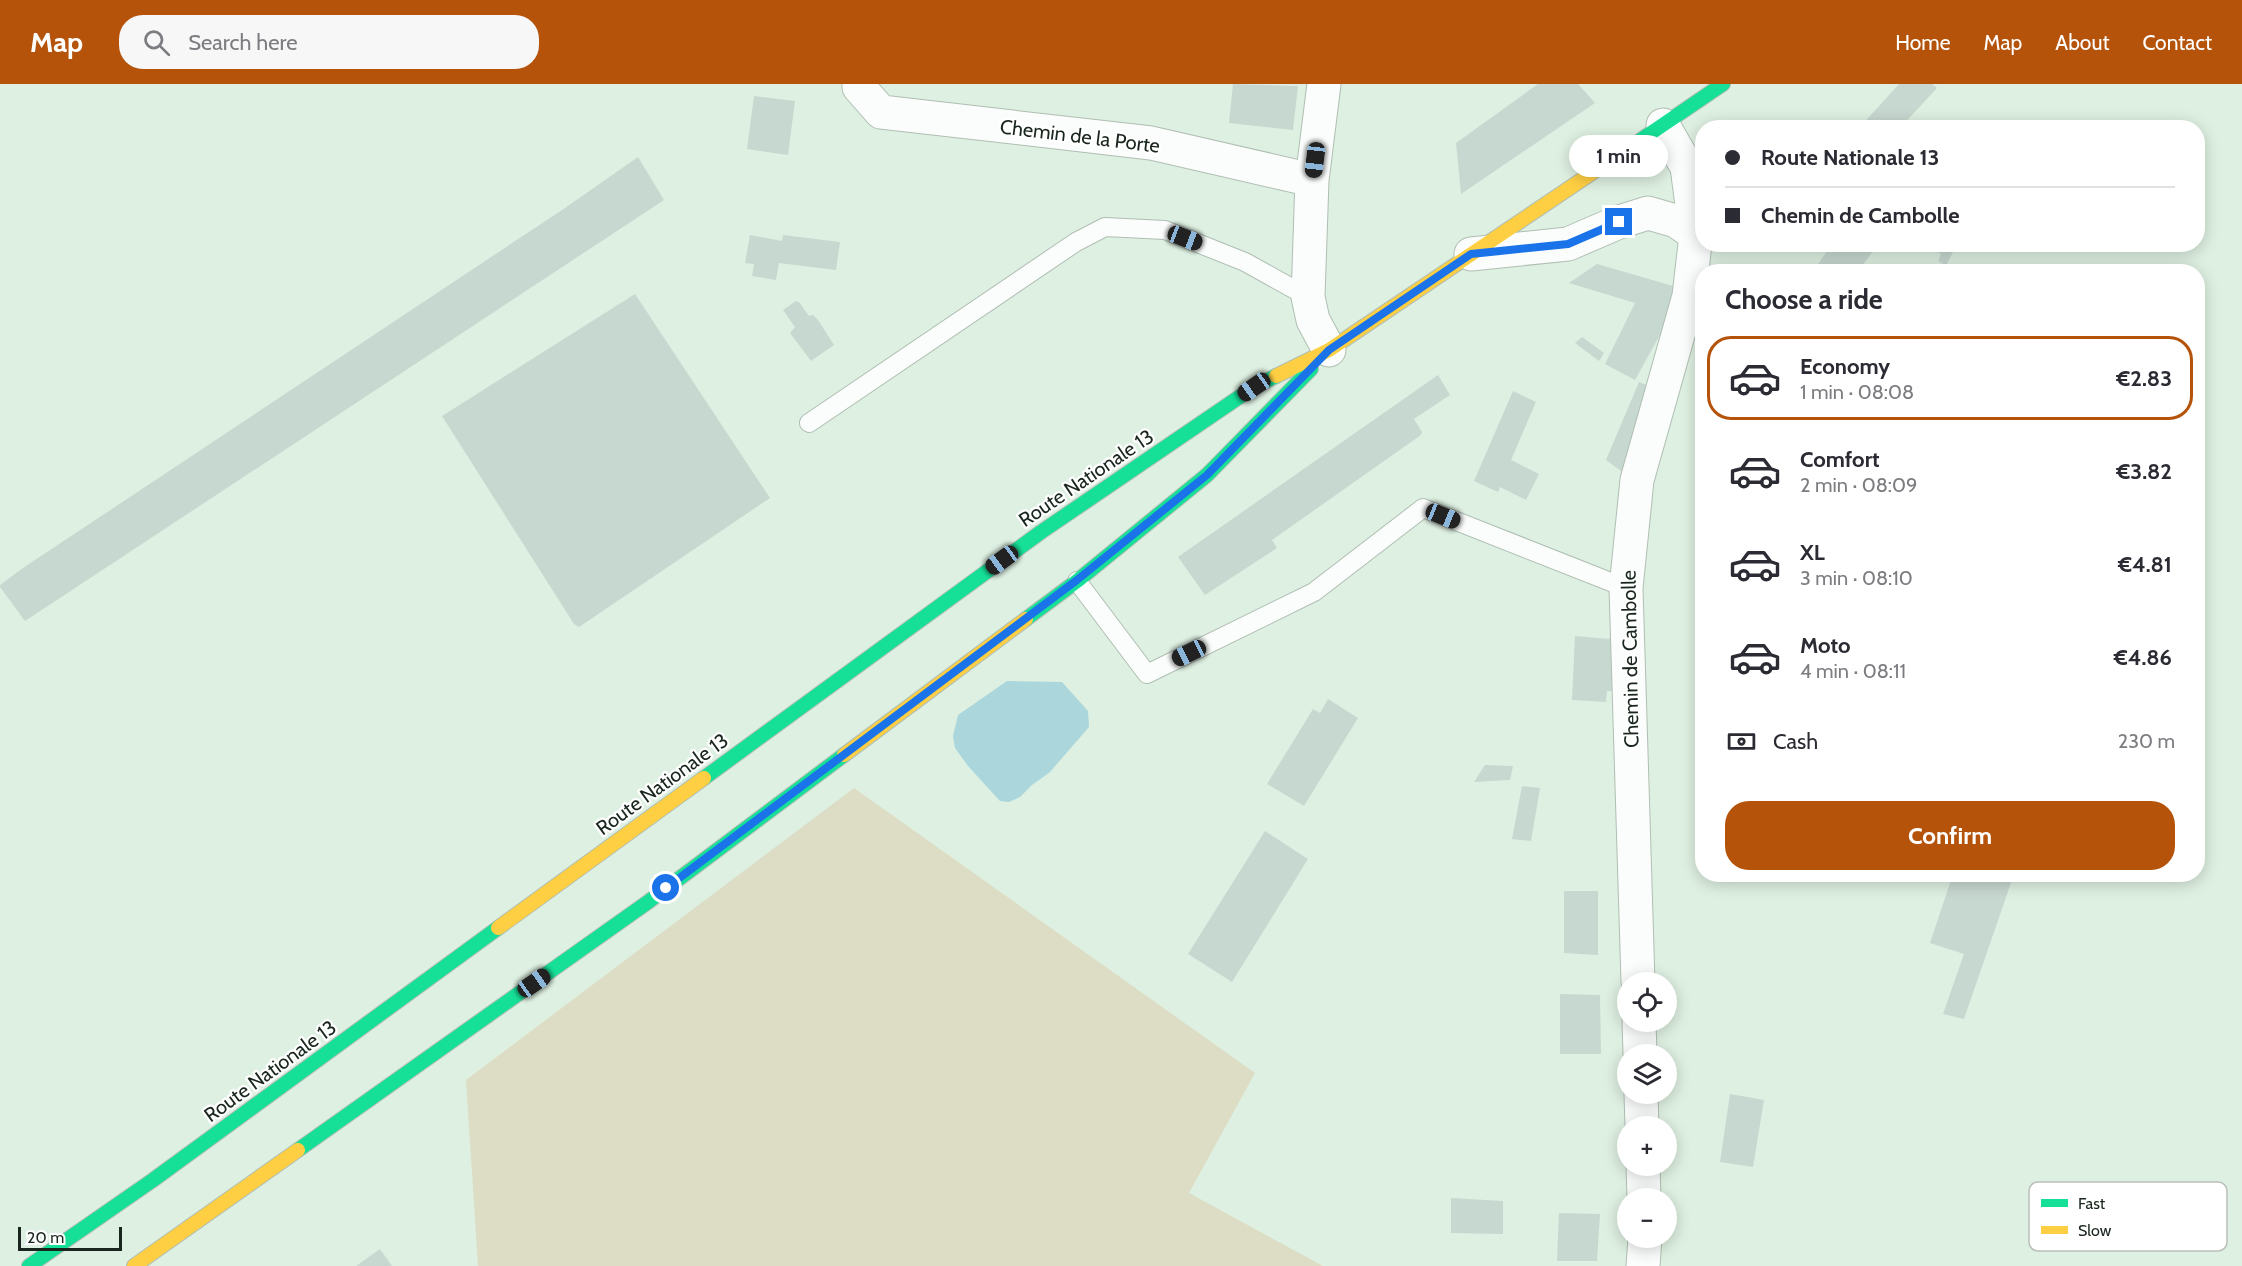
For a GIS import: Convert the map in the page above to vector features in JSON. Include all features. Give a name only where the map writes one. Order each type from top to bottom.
[{"type":"main road","name":"Route Nationale 13","points":[[29,1266],[153,1180],[1041,532],[1254,387],[1329,350],[1723,84]]},
{"type":"main road","name":"Route Nationale 13","points":[[134,1266],[648,902],[1077,580],[1207,475],[1329,350]]},
{"type":"street","name":"Chemin de la Porte","points":[[859,84],[859,87],[881,112],[1151,143],[1312,180]]},
{"type":"street","points":[[1324,84],[1312,180],[1308,297],[1313,320],[1329,350]]},
{"type":"street","name":"Chemin de Cambolle","points":[[1663,125],[1687,166],[1695,227]]},
{"type":"street","points":[[1471,254],[1568,244],[1619,222],[1648,213],[1676,221],[1695,234]]},
{"type":"street","name":"Chemin de Cambolle","points":[[1638,972],[1626,588],[1637,480],[1689,296],[1695,244]]},
{"type":"street","points":[[1642,1266],[1645,1248]]},
{"type":"lane","points":[[809,423],[1076,242],[1106,227],[1165,230],[1245,262],[1308,297]]},
{"type":"lane","points":[[1077,580],[1147,674],[1314,592],[1423,508],[1626,588]]},
{"type":"green space","points":[[854,788],[1255,1073],[1189,1193],[1323,1266],[478,1266],[466,1080]]},
{"type":"water","points":[[1007,681],[1062,682],[1088,711],[1089,727],[1050,772],[1020,797],[1009,802],[1000,801],[968,766],[955,748],[953,736],[958,715]]},
{"type":"building","points":[[1233,84],[1298,86],[1293,130],[1229,123]]},
{"type":"building","points":[[1538,84],[1578,84],[1595,103],[1461,194],[1456,143]]},
{"type":"building","points":[[1899,84],[1932,84],[1937,88],[1907,120],[1866,120]]},
{"type":"building","points":[[754,96],[795,101],[788,155],[747,149]]},
{"type":"building","points":[[638,157],[664,200],[25,621],[0,587],[23,568],[565,208]]},
{"type":"building","points":[[750,235],[782,241],[783,235],[840,242],[836,270],[779,263],[776,280],[752,276],[754,264],[745,263]]},
{"type":"building","points":[[1826,252],[1872,252],[1864,264],[1818,264]]},
{"type":"building","points":[[1937,252],[1953,252],[1947,264],[1938,261],[1941,254]]},
{"type":"building","points":[[1597,264],[1687,290],[1677,338],[1661,333],[1635,380],[1605,364],[1635,303],[1569,283]]},
{"type":"building","points":[[635,294],[770,498],[579,627],[574,624],[442,416]]},
{"type":"building","points":[[796,301],[809,316],[813,315],[818,320],[834,345],[811,361],[790,333],[795,327],[783,310]]},
{"type":"building","points":[[1582,337],[1604,353],[1599,361],[1575,343]]},
{"type":"building","points":[[1438,375],[1450,395],[1414,419],[1422,432],[1421,435],[1272,540],[1277,548],[1205,595],[1178,557]]},
{"type":"building","points":[[1639,382],[1649,386],[1628,476],[1606,460]]},
{"type":"building","points":[[1513,391],[1536,402],[1511,460],[1539,474],[1526,500],[1500,487],[1498,492],[1474,481]]},
{"type":"building","points":[[1612,633],[1625,691],[1607,691],[1606,702],[1572,700],[1575,636],[1609,639]]},
{"type":"building","points":[[1328,699],[1358,718],[1304,806],[1267,784],[1313,709],[1320,713]]},
{"type":"building","points":[[1485,765],[1513,766],[1510,780],[1474,782]]},
{"type":"building","points":[[1522,786],[1540,788],[1531,841],[1512,839]]},
{"type":"building","points":[[1265,831],[1308,859],[1232,982],[1188,954]]},
{"type":"building","points":[[1950,882],[2011,882],[1964,1019],[1943,1014],[1964,954],[1930,943]]},
{"type":"building","points":[[1564,891],[1598,891],[1598,955],[1564,953]]},
{"type":"building","points":[[1560,994],[1600,995],[1601,1054],[1560,1054]]},
{"type":"building","points":[[1730,1094],[1764,1100],[1753,1167],[1720,1162]]},
{"type":"building","points":[[1451,1198],[1503,1201],[1503,1234],[1451,1233]]},
{"type":"building","points":[[1559,1213],[1600,1214],[1597,1261],[1557,1261]]},
{"type":"building","points":[[380,1249],[392,1266],[356,1266]]},
{"type":"traffic: fast","points":[[1623,152],[1723,84]]},
{"type":"traffic: fast","points":[[1026,619],[1077,581],[1207,475],[1311,369]]},
{"type":"traffic: fast","points":[[704,778],[1041,532],[1254,387],[1276,376]]},
{"type":"traffic: fast","points":[[298,1150],[648,902],[844,755]]},
{"type":"traffic: fast","points":[[29,1266],[153,1180],[498,928]]},
{"type":"traffic: slow","points":[[1276,376],[1329,350],[1623,152]]},
{"type":"traffic: slow","points":[[844,755],[1026,619]]},
{"type":"traffic: slow","points":[[498,928],[704,778]]},
{"type":"traffic: slow","points":[[134,1266],[298,1150]]},
{"type":"route","points":[[666,888],[1077,580],[1207,475],[1329,350],[1471,254],[1568,244],[1619,222]]}]
